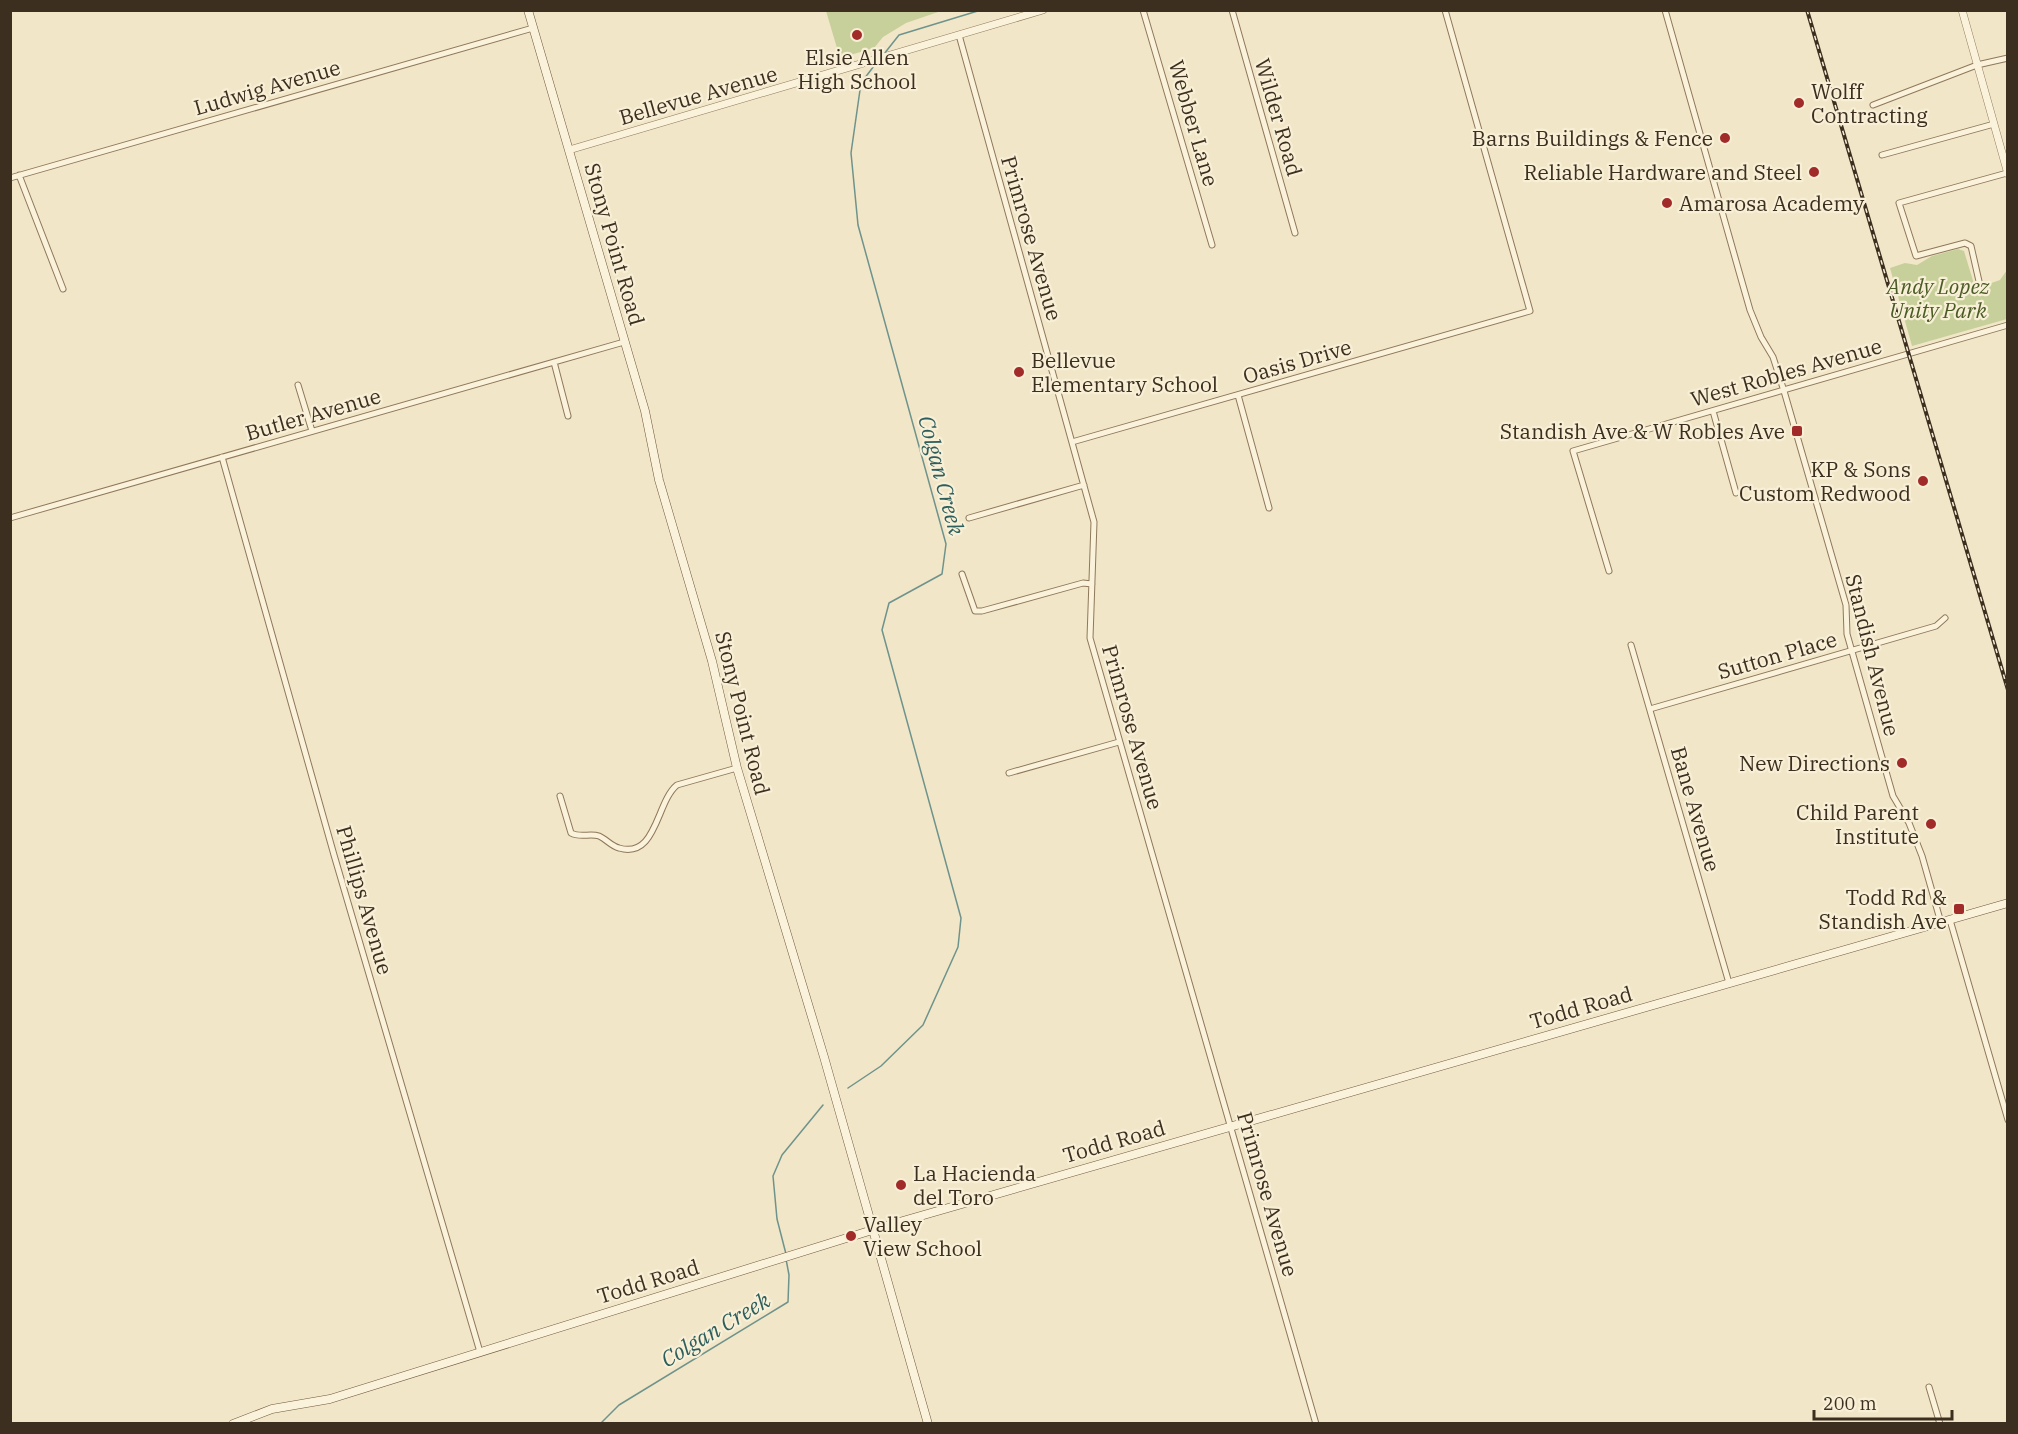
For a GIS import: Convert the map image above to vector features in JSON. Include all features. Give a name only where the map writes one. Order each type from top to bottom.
[{"type":"main road","name":"Stony Point Road","points":[[528,10],[645,411],[659,480],[712,661],[736,768],[821,1047],[928,1424]]},
{"type":"main road","name":"Todd Road","points":[[233,1424],[272,1409],[330,1399],[872,1230],[2007,903]]},
{"type":"street","name":"Webber Lane","points":[[1143,10],[1212,245]]},
{"type":"street","name":"Wilder Road","points":[[1232,10],[1295,233]]},
{"type":"street","name":"Oasis Drive","points":[[1072,442],[1530,311],[1444,10]]},
{"type":"street","name":"Standish Avenue","points":[[1665,10],[1748,301],[1761,337],[1773,357],[1784,390],[1846,605],[1847,634],[1851,651],[1893,796],[1910,823],[1941,923]]},
{"type":"street","points":[[1962,10],[2007,173],[1899,203],[1906,231],[1916,256],[1965,243],[1971,246],[1981,290]]},
{"type":"street","name":"Bellevue Avenue","points":[[568,150],[1038,11]]},
{"type":"street","name":"Ludwig Avenue","points":[[10,177],[533,28]]},
{"type":"street","name":"Primrose Avenue","points":[[958,35],[1094,522],[1089,639],[1232,1125],[1316,1424]]},
{"type":"street","points":[[1873,105],[1977,65],[2007,58]]},
{"type":"street","points":[[1881,155],[1994,124]]},
{"type":"street","points":[[19,175],[63,289]]},
{"type":"street","points":[[1990,322],[1992,329]]},
{"type":"street","name":"West Robles Avenue","points":[[1609,571],[1573,451],[2007,325]]},
{"type":"street","name":"Butler Avenue","points":[[10,518],[624,342]]},
{"type":"street","points":[[554,362],[568,416]]},
{"type":"street","points":[[298,385],[312,431]]},
{"type":"street","points":[[1238,395],[1269,508]]},
{"type":"street","points":[[1713,411],[1736,493]]},
{"type":"street","name":"Phillips Avenue","points":[[222,457],[334,855],[480,1352]]},
{"type":"street","points":[[969,518],[1084,485]]},
{"type":"street","points":[[962,574],[975,611],[1016,603],[1083,583],[1092,584]]},
{"type":"street","name":"Sutton Place","points":[[1650,709],[1936,626],[1946,618]]},
{"type":"street","name":"Bane Avenue","points":[[1631,645],[1730,983]]},
{"type":"street","points":[[1009,773],[1119,742]]},
{"type":"street","points":[[560,796],[571,833],[576,836],[599,836],[613,846],[628,849],[643,845],[649,839],[664,801],[677,785],[736,768]]},
{"type":"street","points":[[1950,920],[2007,1120]]},
{"type":"street","points":[[1929,1387],[1940,1424]]},
{"type":"green space","name":"Elsie Allen High School","points":[[826,10],[941,11],[906,23],[883,37],[874,48],[840,58]]},
{"type":"green space","name":"Andy Lopez Unity Park","points":[[1958,249],[1964,251],[1977,288],[2000,280],[2007,270],[2007,319],[1912,346],[1890,268],[1905,263],[1917,265],[1932,256]]},
{"type":"waterway","name":"Colgan Creek","points":[[884,54],[899,35],[981,10]]},
{"type":"waterway","name":"Colgan Creek","points":[[848,1088],[881,1066],[923,1025],[958,947],[961,918],[882,630],[889,603],[942,574],[946,544],[858,225],[851,153],[861,83],[877,62]]},
{"type":"waterway","name":"Colgan Creek","points":[[786,1254],[777,1219],[773,1176],[782,1155],[823,1105]]},
{"type":"waterway","name":"Colgan Creek","points":[[600,1424],[619,1405],[788,1302],[789,1275],[786,1259]]},
{"type":"railway","points":[[1807,10],[2008,690]]},
{"type":"place","name":"Elsie Allen High School","points":[[857,35]]},
{"type":"place","name":"Wolff Contracting","points":[[1799,103]]},
{"type":"place","name":"Barns Buildings & Fence","points":[[1725,138]]},
{"type":"place","name":"Reliable Hardware and Steel","points":[[1814,172]]},
{"type":"place","name":"Amarosa Academy","points":[[1667,203]]},
{"type":"place","name":"Bellevue Elementary School","points":[[1019,372]]},
{"type":"place","name":"Standish Ave & W Robles Ave","points":[[1797,431]]},
{"type":"place","name":"KP & Sons Custom Redwood","points":[[1923,481]]},
{"type":"place","name":"New Directions","points":[[1902,763]]},
{"type":"place","name":"Child Parent Institute","points":[[1931,824]]},
{"type":"place","name":"Todd Rd & Standish Ave","points":[[1959,909]]},
{"type":"place","name":"La Hacienda del Toro","points":[[901,1185]]},
{"type":"place","name":"Valley View School","points":[[851,1236]]}]
